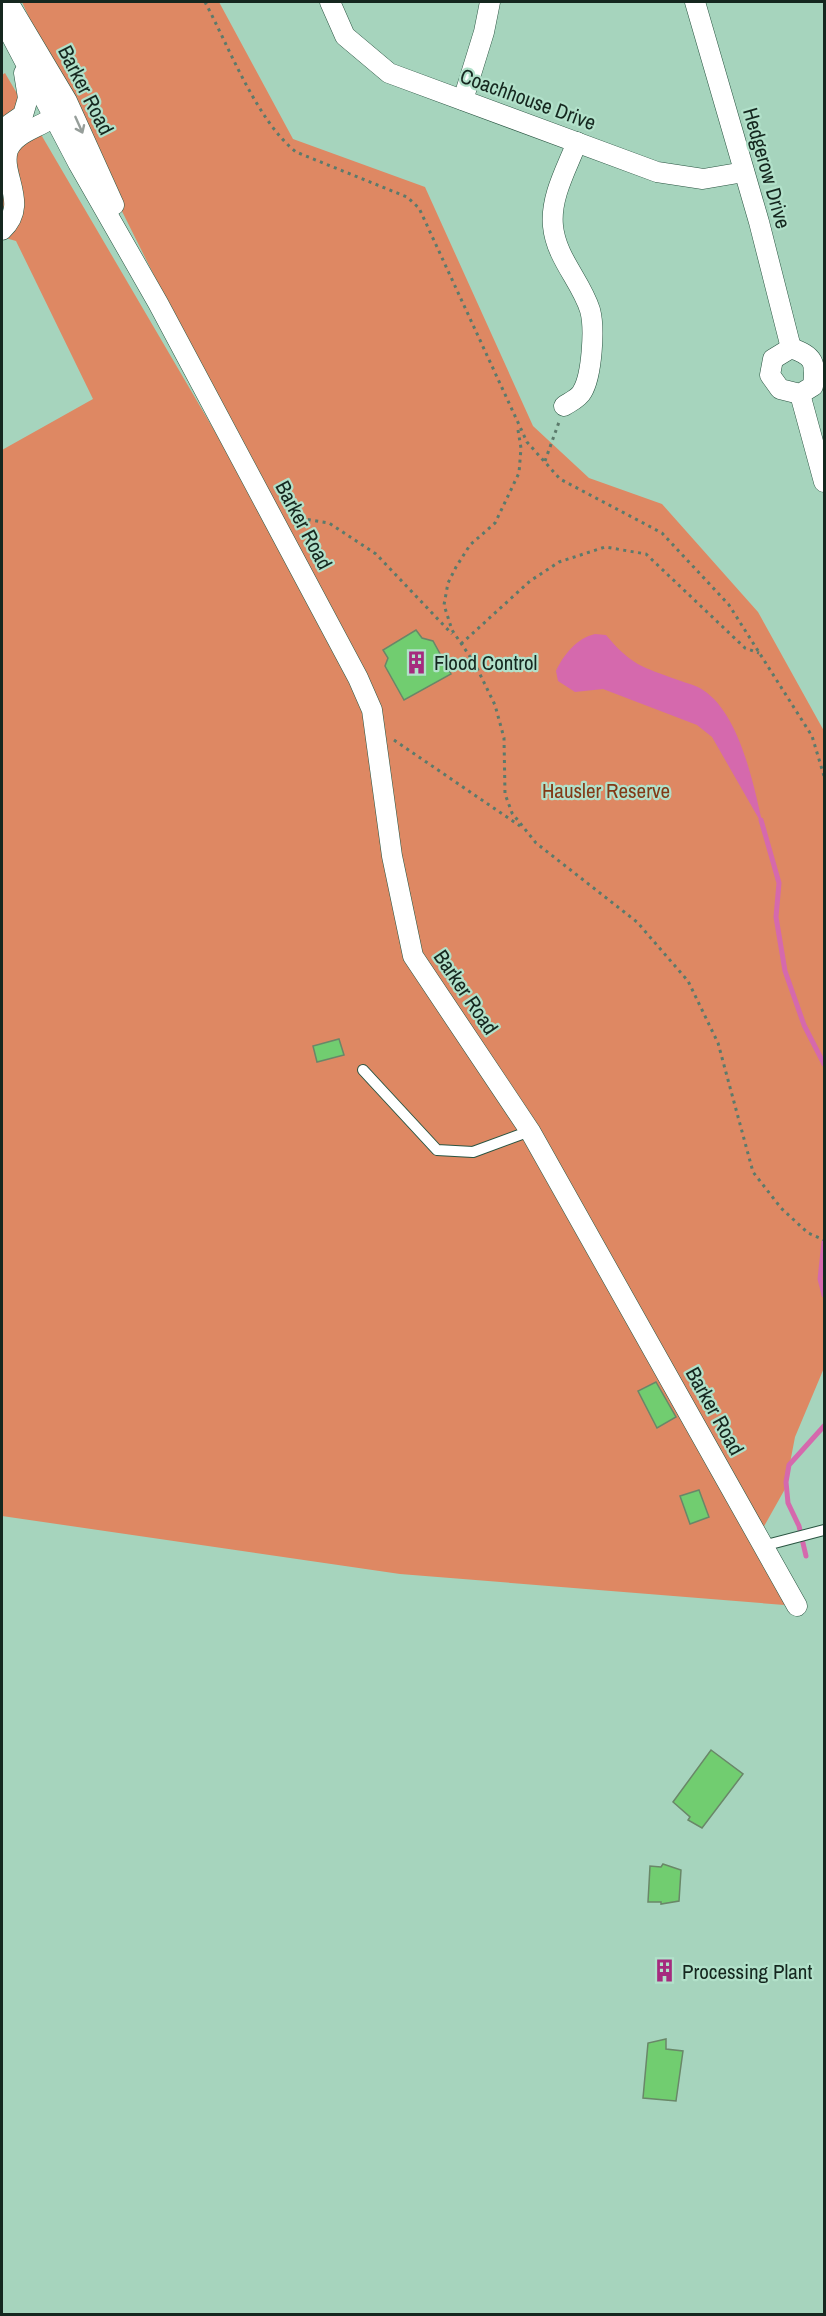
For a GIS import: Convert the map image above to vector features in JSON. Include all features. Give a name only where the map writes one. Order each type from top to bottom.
[{"type":"street","name":"Barker Road","points":[[8,2],[46,62],[76,118],[158,303]]},
{"type":"street","name":"Coachhouse Drive","points":[[330,2],[345,36],[389,73],[657,172],[703,178],[744,172]]},
{"type":"street","points":[[463,100],[484,32],[490,2]]},
{"type":"street","name":"Hedgerow Drive","points":[[694,2],[744,172],[790,348]]},
{"type":"street","name":"Barker Road","points":[[2,18],[54,119],[158,303],[358,678],[372,710],[392,856],[413,956],[530,1131],[797,1606]]},
{"type":"street","points":[[2,134],[10,124],[23,115],[27,98],[20,54]]},
{"type":"street","points":[[2,230],[13,209],[14,195],[6,164],[8,151],[14,140],[54,119],[61,108],[46,62]]},
{"type":"street","points":[[564,406],[582,394],[588,375],[592,339],[590,311],[561,254],[553,226],[554,201],[577,142]]},
{"type":"street","points":[[790,348],[807,353],[820,367],[813,386],[800,394],[780,388],[770,375],[773,359],[790,348]]},
{"type":"street","points":[[800,394],[825,482]]},
{"type":"lane","points":[[363,1070],[437,1150],[473,1152],[530,1131]]},
{"type":"lane","points":[[764,1546],[821,1530]]},
{"type":"path","points":[[205,2],[263,113],[281,140],[296,152],[407,197],[419,208],[517,425],[527,442],[560,478],[662,533],[729,605],[812,736],[825,776]]},
{"type":"path","points":[[545,462],[564,406]]},
{"type":"path","points":[[517,425],[521,448],[519,472],[495,523],[470,545],[448,583],[444,605],[452,630],[475,664],[495,705],[504,738],[505,794],[522,827],[536,843],[637,922],[688,981],[718,1043],[753,1172],[781,1208],[814,1236],[825,1240]]},
{"type":"path","points":[[274,520],[291,517],[329,523],[376,554],[429,607],[461,644]]},
{"type":"path","points":[[461,644],[540,575],[559,562],[605,547],[646,554],[745,648],[761,654]]},
{"type":"path","points":[[374,727],[522,827]]},
{"type":"green space","name":"Hausler Reserve","points":[[22,2],[219,2],[293,139],[425,187],[533,426],[589,478],[662,504],[758,612],[824,731],[824,1368],[795,1437],[785,1489],[758,1537],[797,1606],[400,1574],[2,1516],[2,450],[93,399],[16,241],[2,237],[2,75],[5,73],[330,628],[67,101]]},
{"type":"shaded area","points":[[595,634],[606,635],[623,653],[638,664],[697,687],[716,701],[727,716],[744,752],[763,826],[712,737],[697,725],[603,689],[575,692],[558,681],[556,671],[567,653],[582,639]]},
{"type":"building","name":"Flood Control","points":[[416,630],[422,638],[433,641],[451,674],[404,700],[385,666],[388,658],[383,650]]},
{"type":"building","points":[[339,1039],[344,1055],[317,1062],[313,1046]]},
{"type":"building","points":[[656,1382],[676,1417],[657,1428],[638,1391]]},
{"type":"building","points":[[699,1490],[709,1517],[690,1524],[680,1496]]},
{"type":"building","points":[[711,1750],[743,1774],[702,1828],[688,1820],[690,1817],[673,1802]]},
{"type":"building","points":[[663,1864],[681,1870],[679,1901],[661,1904],[661,1902],[648,1902],[650,1866],[661,1867]]},
{"type":"building","points":[[666,2039],[666,2049],[683,2051],[676,2101],[643,2098],[648,2043]]},
{"type":"waterway","points":[[761,820],[779,883],[776,917],[785,971],[804,1025],[824,1064]]},
{"type":"waterway","points":[[824,1242],[820,1279],[824,1295]]},
{"type":"waterway","points":[[806,1556],[799,1526],[788,1503],[786,1482],[789,1465],[824,1426]]},
{"type":"place","name":"Flood Control","points":[[416,662]]},
{"type":"place","name":"Processing Plant","points":[[664,1971]]}]
